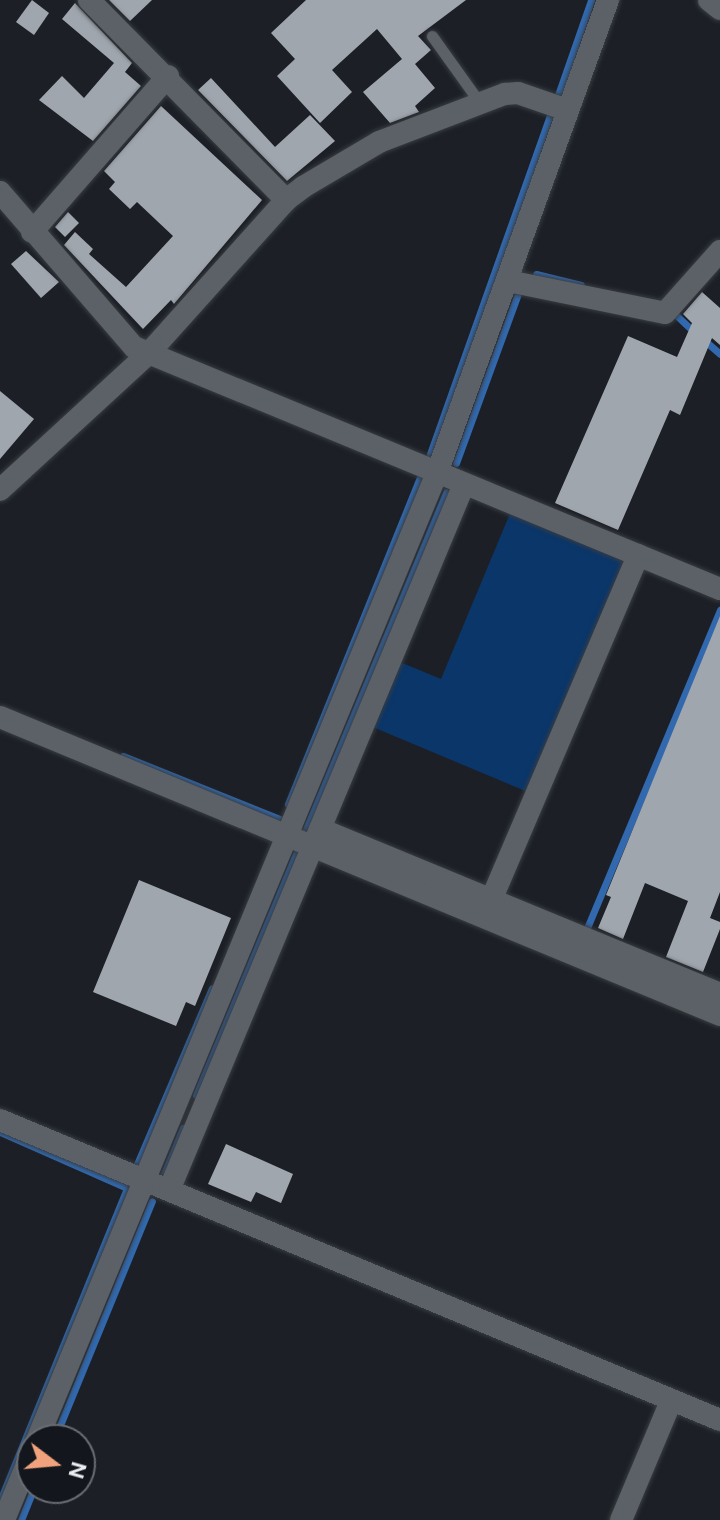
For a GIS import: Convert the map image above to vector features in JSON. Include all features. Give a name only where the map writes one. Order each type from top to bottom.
[{"type":"street","points":[[89,0],[168,76],[286,200]]},
{"type":"street","points":[[44,1424],[437,473],[608,0]]},
{"type":"street","points":[[709,0],[720,9]]},
{"type":"street","points":[[32,232],[168,76]]},
{"type":"street","points":[[0,490],[148,354],[286,200],[379,142],[480,103],[518,93],[567,110]]},
{"type":"street","points":[[0,192],[134,347],[720,589]]},
{"type":"street","points":[[508,281],[665,313],[720,251]]},
{"type":"street","points":[[170,1188],[464,484]]},
{"type":"street","points":[[487,908],[638,555]]},
{"type":"street","points":[[0,717],[288,836],[316,838],[487,908],[720,994]]},
{"type":"street","points":[[487,908],[720,1015]]},
{"type":"street","points":[[0,1120],[146,1178],[720,1420]]},
{"type":"street","points":[[621,1520],[671,1401]]},
{"type":"street","points":[[4,1520],[16,1491]]},
{"type":"lane","points":[[432,36],[480,103]]},
{"type":"shaded area","points":[[511,511],[622,556],[625,570],[530,793],[368,725],[395,660],[441,679]]},
{"type":"building","points":[[32,0],[49,13],[34,35],[16,22]]},
{"type":"building","points":[[109,0],[152,0],[130,21]]},
{"type":"building","points":[[306,0],[466,0],[418,36],[431,50],[415,64],[435,88],[415,106],[419,112],[390,123],[363,92],[402,59],[377,29],[332,70],[352,92],[320,123],[277,76],[295,59],[271,33]]},
{"type":"building","points":[[75,3],[132,63],[125,72],[141,86],[93,141],[39,100],[62,76],[84,98],[114,63],[62,19]]},
{"type":"building","points":[[211,78],[275,147],[310,115],[335,141],[287,181],[198,90]]},
{"type":"building","points":[[161,106],[262,200],[174,304],[171,300],[143,329],[64,245],[75,232],[93,249],[89,254],[126,287],[173,236],[137,202],[130,209],[109,189],[115,182],[104,171]]},
{"type":"building","points":[[68,212],[79,223],[65,237],[55,227]]},
{"type":"building","points":[[26,251],[59,282],[41,298],[11,264]]},
{"type":"building","points":[[702,292],[720,308],[720,345],[712,338],[680,415],[670,410],[618,530],[555,503],[628,336],[677,357],[692,323],[683,314]]},
{"type":"building","points":[[0,391],[34,419],[0,459]]},
{"type":"building","points":[[720,616],[720,892],[710,918],[720,922],[720,929],[703,972],[666,957],[688,901],[645,883],[623,939],[598,928],[611,897],[606,895]]},
{"type":"building","points":[[139,880],[231,918],[195,1006],[186,1002],[176,1026],[93,992]]},
{"type":"building","points":[[226,1144],[293,1174],[281,1203],[256,1192],[251,1202],[208,1184]]},
{"type":"waterway","points":[[558,95],[591,0]]},
{"type":"waterway","points":[[430,454],[550,115]]},
{"type":"waterway","points":[[536,274],[581,285]]},
{"type":"waterway","points":[[456,463],[518,294]]},
{"type":"waterway","points":[[677,316],[694,332]]},
{"type":"waterway","points":[[704,340],[720,354]]},
{"type":"waterway","points":[[288,804],[420,478]]},
{"type":"waterway","points":[[306,829],[446,492]]},
{"type":"waterway","points":[[587,928],[720,610]]},
{"type":"waterway","points":[[123,756],[282,820]]},
{"type":"waterway","points":[[196,1095],[296,854]]},
{"type":"waterway","points":[[137,1164],[212,988]]},
{"type":"waterway","points":[[164,1174],[183,1128]]},
{"type":"waterway","points":[[0,1132],[127,1188],[0,1500]]},
{"type":"waterway","points":[[61,1424],[152,1201]]},
{"type":"waterway","points":[[21,1520],[28,1504]]}]
